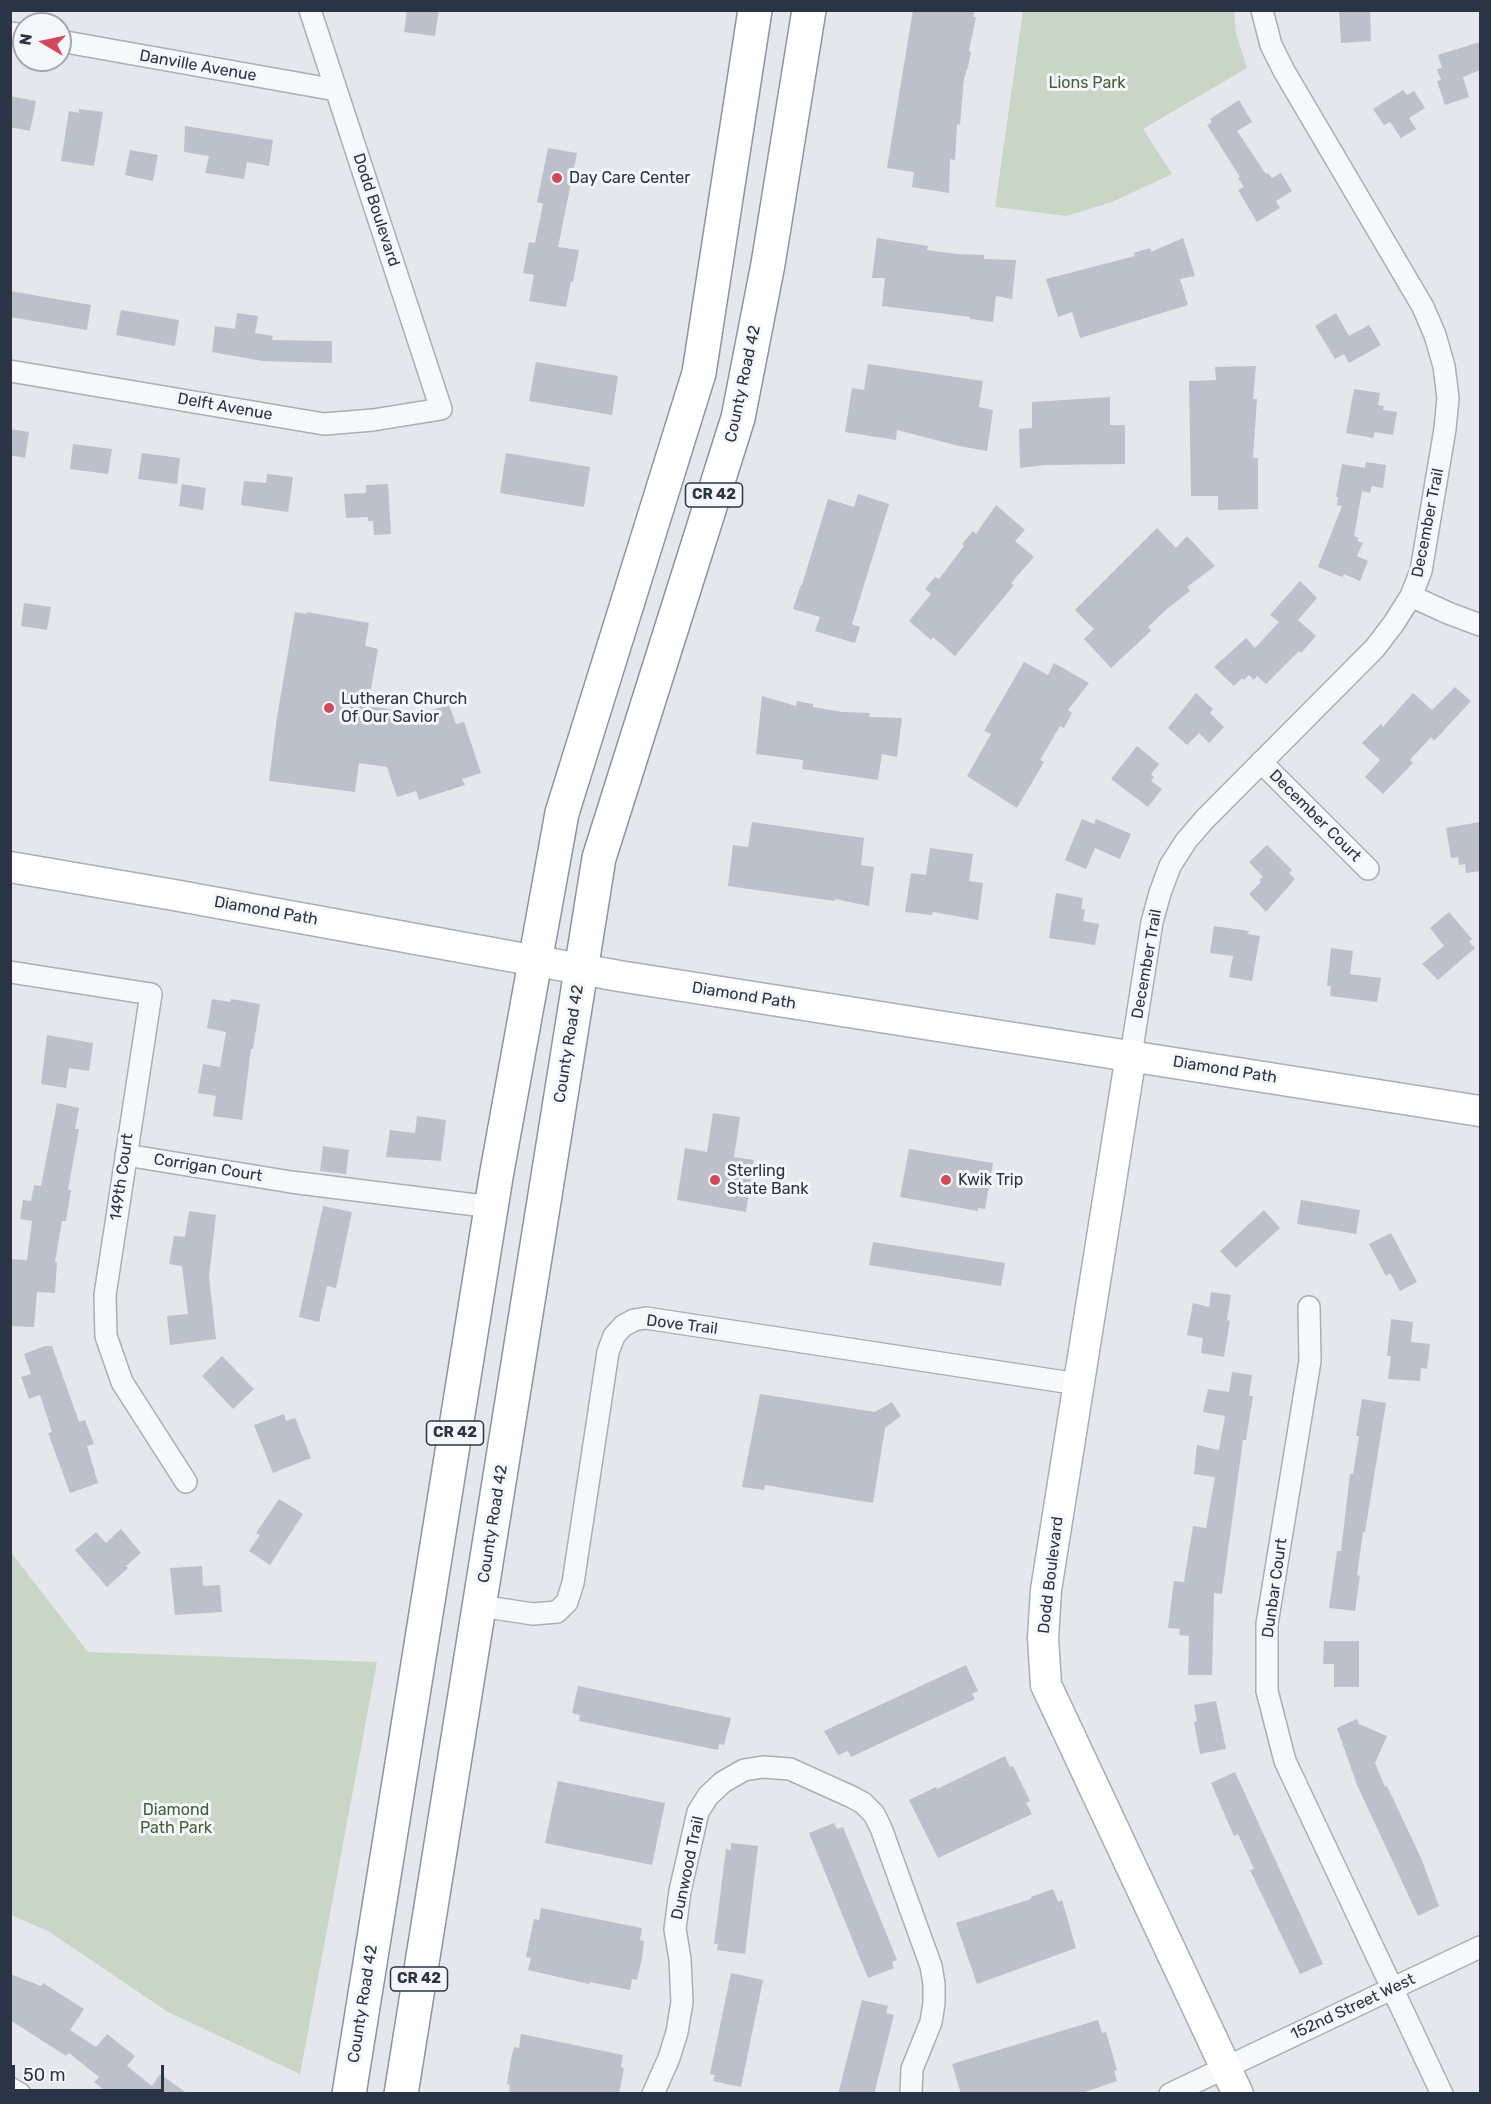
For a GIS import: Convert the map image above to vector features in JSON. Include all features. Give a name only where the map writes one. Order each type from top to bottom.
[{"type":"highway","name":"County Road 42","points":[[349,2094],[492,1207],[562,813],[699,372],[755,10]]},
{"type":"highway","name":"County Road 42","points":[[401,2094],[599,858],[738,418],[768,264],[809,10]]},
{"type":"street","name":"Dodd Boulevard","points":[[310,10],[441,409]]},
{"type":"street","name":"December Trail","points":[[1131,1055],[1152,922],[1170,866],[1186,841],[1205,819],[1376,648],[1394,623],[1411,596],[1421,571],[1443,441],[1448,398],[1444,366],[1435,335],[1423,307],[1284,71],[1271,45],[1262,10]]},
{"type":"street","name":"Danville Avenue","points":[[72,43],[336,90]]},
{"type":"street","name":"Delft Avenue","points":[[10,370],[324,424],[373,420],[441,409]]},
{"type":"street","points":[[1411,596],[1480,625]]},
{"type":"street","name":"December Court","points":[[1261,762],[1368,869]]},
{"type":"street","name":"Diamond Path","points":[[10,867],[581,969],[1480,1111]]},
{"type":"street","name":"149th Court","points":[[10,972],[151,994],[105,1294],[106,1336],[122,1382],[186,1482]]},
{"type":"street","name":"Dodd Boulevard","points":[[1131,1055],[1046,1590],[1043,1638],[1046,1686],[1231,2080]]},
{"type":"street","name":"Corrigan Court","points":[[126,1155],[291,1182],[492,1207]]},
{"type":"street","name":"Dunbar Court","points":[[1309,1307],[1310,1361],[1267,1624],[1267,1691],[1286,1761],[1442,2094]]},
{"type":"street","name":"Dove Trail","points":[[480,1606],[541,1613],[557,1612],[567,1602],[573,1583],[608,1352],[614,1336],[623,1326],[634,1320],[645,1318],[1078,1384]]},
{"type":"street","name":"Dunwood Trail","points":[[653,2094],[669,2058],[677,2032],[682,2002],[680,1959],[675,1929],[680,1891],[698,1812],[708,1796],[723,1782],[744,1770],[763,1767],[790,1769],[852,1797],[863,1803],[874,1814],[931,1966],[934,1984],[931,2022],[912,2069],[911,2094]]},
{"type":"street","name":"152nd Street West","points":[[1231,2080],[1392,1989],[1480,1947]]},
{"type":"street","points":[[1170,2094],[1231,2080]]},
{"type":"street","points":[[10,2088],[20,2094]]},
{"type":"green space","name":"Lions Park","points":[[1023,11],[1234,11],[1236,33],[1247,68],[1143,129],[1172,174],[1112,202],[1066,216],[995,207]]},
{"type":"green space","name":"Diamond Path Park","points":[[10,1551],[88,1652],[377,1662],[300,2074],[168,2012],[48,1931],[11,1915]]},
{"type":"building","points":[[407,10],[439,10],[435,36],[404,32]]},
{"type":"building","points":[[913,10],[975,10],[973,17],[976,17],[969,51],[971,52],[964,78],[960,125],[957,124],[955,160],[950,159],[949,193],[912,187],[914,172],[887,168]]},
{"type":"building","points":[[1339,10],[1370,10],[1371,41],[1341,43]]},
{"type":"building","points":[[1480,42],[1480,70],[1463,77],[1469,97],[1445,105],[1437,81],[1441,80],[1437,69],[1442,68],[1438,55]]},
{"type":"building","points":[[1403,90],[1407,95],[1414,91],[1425,108],[1409,118],[1416,129],[1401,138],[1390,122],[1384,125],[1373,109]]},
{"type":"building","points":[[10,96],[36,101],[30,131],[10,127]]},
{"type":"building","points":[[1239,100],[1252,122],[1237,131],[1266,174],[1268,173],[1272,178],[1281,173],[1292,191],[1276,201],[1280,208],[1257,222],[1238,190],[1244,187],[1238,178],[1240,177],[1207,125],[1212,122],[1210,119]]},
{"type":"building","points":[[79,109],[103,112],[94,166],[61,161],[69,111],[79,113]]},
{"type":"building","points":[[185,126],[273,140],[269,166],[247,162],[244,179],[205,173],[209,156],[184,152]]},
{"type":"building","points":[[548,148],[577,153],[558,247],[579,250],[566,307],[529,301],[534,275],[523,273],[529,242],[535,243],[543,204],[537,202]]},
{"type":"building","points":[[130,150],[158,155],[153,181],[125,175]]},
{"type":"building","points":[[877,238],[928,246],[927,250],[984,255],[984,259],[1016,260],[1012,299],[996,296],[993,322],[882,306],[885,278],[872,278]]},
{"type":"building","points":[[1183,238],[1195,276],[1180,279],[1188,305],[1080,338],[1072,312],[1058,317],[1046,279],[1135,256],[1134,253],[1150,248],[1151,252]]},
{"type":"building","points":[[10,291],[91,305],[87,330],[10,317]]},
{"type":"building","points":[[121,310],[179,320],[175,346],[116,335]]},
{"type":"building","points":[[237,313],[258,316],[255,333],[273,336],[272,340],[332,341],[332,363],[262,361],[212,352],[215,326],[235,329]]},
{"type":"building","points":[[1336,313],[1349,336],[1369,325],[1381,345],[1349,363],[1344,354],[1335,359],[1315,326]]},
{"type":"building","points":[[536,362],[618,376],[612,415],[529,401]]},
{"type":"building","points":[[868,364],[983,381],[979,407],[993,410],[987,451],[897,430],[896,440],[845,432],[852,388],[864,390]]},
{"type":"building","points":[[1256,366],[1253,399],[1257,399],[1253,458],[1258,458],[1258,509],[1218,510],[1218,496],[1191,496],[1189,381],[1216,380],[1215,367]]},
{"type":"building","points":[[1354,389],[1380,393],[1378,405],[1384,406],[1383,410],[1397,412],[1393,435],[1375,432],[1373,438],[1346,433]]},
{"type":"building","points":[[1110,397],[1110,425],[1125,425],[1125,464],[1045,465],[1020,468],[1019,429],[1032,428],[1032,402]]},
{"type":"building","points":[[10,429],[29,432],[25,458],[10,455]]},
{"type":"building","points":[[73,444],[112,449],[108,474],[70,469]]},
{"type":"building","points":[[142,453],[180,458],[177,484],[138,479]]},
{"type":"building","points":[[506,453],[590,467],[584,507],[500,493]]},
{"type":"building","points":[[1366,462],[1386,465],[1383,488],[1372,486],[1370,493],[1362,491],[1354,536],[1359,538],[1357,541],[1363,543],[1357,556],[1368,561],[1360,581],[1344,574],[1342,577],[1318,567],[1342,506],[1337,505],[1338,497],[1336,497],[1342,464],[1365,468]]},
{"type":"building","points":[[267,474],[293,477],[288,512],[241,505],[244,481],[266,483]]},
{"type":"building","points":[[182,484],[206,488],[203,510],[179,506]]},
{"type":"building","points":[[388,484],[391,534],[374,535],[373,521],[368,521],[368,517],[346,518],[344,494],[366,493],[366,485]]},
{"type":"building","points":[[858,494],[889,504],[852,624],[860,627],[855,643],[815,631],[820,617],[793,609],[828,499],[854,507]]},
{"type":"building","points":[[996,505],[1025,530],[1015,541],[1034,557],[1011,583],[1014,585],[955,656],[909,621],[931,594],[925,589],[935,577],[939,579],[964,546],[962,544],[973,531],[976,534]]},
{"type":"building","points":[[1157,528],[1176,548],[1187,536],[1215,566],[1187,587],[1190,591],[1148,627],[1151,631],[1111,668],[1084,639],[1094,629],[1075,610]]},
{"type":"building","points":[[1300,581],[1317,598],[1298,620],[1316,636],[1301,653],[1299,651],[1266,684],[1257,676],[1254,680],[1249,675],[1234,686],[1214,667],[1246,638],[1255,648],[1279,622],[1270,615]]},
{"type":"building","points":[[24,603],[51,607],[47,630],[21,626]]},
{"type":"building","name":"Lutheran Church Of Our Savior","points":[[295,612],[369,623],[365,646],[378,649],[368,706],[393,710],[396,721],[449,705],[456,724],[464,722],[481,773],[462,779],[465,785],[419,800],[416,791],[397,797],[387,767],[359,763],[355,792],[269,781],[277,717]]},
{"type":"building","points":[[1024,662],[1048,675],[1054,663],[1089,683],[1068,710],[1072,713],[1064,728],[1060,726],[1040,760],[1044,762],[1017,808],[967,776],[991,734],[984,731]]},
{"type":"building","points":[[1455,687],[1471,701],[1434,741],[1431,737],[1410,760],[1413,763],[1383,794],[1365,777],[1380,760],[1362,743],[1381,724],[1383,727],[1413,693],[1432,710]]},
{"type":"building","points":[[1196,693],[1213,709],[1210,713],[1224,727],[1209,743],[1199,733],[1187,745],[1168,728]]},
{"type":"building","points":[[762,696],[796,706],[797,701],[813,704],[813,707],[842,712],[870,713],[869,717],[902,718],[897,757],[882,754],[878,780],[802,769],[803,760],[756,754]]},
{"type":"building","points":[[1137,746],[1159,764],[1151,774],[1154,777],[1151,781],[1162,789],[1148,807],[1111,779]]},
{"type":"building","points":[[1082,819],[1094,824],[1096,819],[1131,834],[1120,859],[1095,848],[1086,869],[1065,860]]},
{"type":"building","points":[[752,822],[864,838],[861,865],[874,867],[869,906],[835,899],[835,901],[728,886],[733,845],[748,847]]},
{"type":"building","points":[[1480,822],[1480,871],[1466,873],[1465,864],[1459,865],[1458,857],[1451,858],[1446,828]]},
{"type":"building","points":[[1267,845],[1292,870],[1289,873],[1295,879],[1266,912],[1249,894],[1263,877],[1249,862]]},
{"type":"building","points":[[930,848],[973,854],[969,881],[983,883],[978,920],[933,912],[932,915],[905,912],[911,873],[926,875]]},
{"type":"building","points":[[1056,893],[1083,898],[1081,909],[1085,910],[1083,921],[1099,924],[1095,945],[1049,938]]},
{"type":"building","points":[[1449,912],[1472,939],[1469,942],[1475,948],[1438,980],[1422,964],[1444,946],[1430,928]]},
{"type":"building","points":[[1214,926],[1249,931],[1247,934],[1260,936],[1252,981],[1229,977],[1233,956],[1210,953]]},
{"type":"building","points":[[1331,948],[1353,951],[1350,974],[1381,978],[1377,1002],[1330,996],[1331,986],[1327,986]]},
{"type":"building","points":[[212,999],[230,1002],[231,999],[260,1004],[253,1049],[251,1049],[242,1120],[213,1116],[216,1096],[198,1093],[203,1064],[220,1067],[226,1032],[207,1028]]},
{"type":"building","points":[[47,1035],[93,1043],[89,1071],[69,1068],[66,1088],[41,1084]]},
{"type":"building","points":[[57,1103],[79,1108],[75,1129],[79,1129],[68,1190],[71,1190],[66,1221],[62,1221],[55,1262],[57,1262],[55,1293],[37,1292],[34,1327],[10,1326],[10,1259],[27,1260],[32,1221],[20,1219],[23,1200],[31,1201],[34,1185],[41,1186]]},
{"type":"building","name":"Sterling State Bank","points":[[713,1113],[740,1117],[734,1157],[754,1160],[746,1212],[677,1200],[685,1148],[707,1152]]},
{"type":"building","points":[[417,1116],[446,1120],[441,1161],[386,1157],[390,1130],[415,1133]]},
{"type":"building","points":[[323,1146],[349,1150],[346,1174],[320,1171]]},
{"type":"building","name":"Kwik Trip","points":[[909,1149],[993,1163],[985,1209],[978,1208],[978,1211],[900,1197]]},
{"type":"building","points":[[1301,1200],[1360,1210],[1356,1234],[1297,1224]]},
{"type":"building","points":[[323,1206],[352,1212],[336,1288],[327,1286],[319,1322],[299,1317]]},
{"type":"building","points":[[1264,1210],[1280,1228],[1236,1268],[1220,1251]]},
{"type":"building","points":[[189,1211],[216,1215],[209,1277],[216,1339],[170,1345],[167,1316],[188,1314],[182,1266],[169,1264],[174,1236],[185,1237]]},
{"type":"building","points":[[1391,1233],[1417,1282],[1400,1291],[1390,1273],[1386,1276],[1369,1244]]},
{"type":"building","points":[[873,1242],[1005,1263],[1001,1286],[869,1265]]},
{"type":"building","points":[[1211,1292],[1231,1295],[1227,1320],[1230,1321],[1224,1357],[1201,1353],[1203,1338],[1187,1335],[1193,1303],[1209,1307]]},
{"type":"building","points":[[1391,1319],[1413,1322],[1411,1342],[1430,1344],[1427,1369],[1421,1368],[1420,1381],[1388,1379],[1391,1356],[1387,1356]]},
{"type":"building","points":[[45,1346],[52,1346],[79,1422],[85,1420],[94,1444],[87,1446],[98,1483],[70,1493],[48,1433],[52,1432],[40,1395],[29,1399],[21,1377],[31,1374],[24,1354]]},
{"type":"building","points":[[222,1356],[254,1389],[233,1409],[202,1376]]},
{"type":"building","points":[[1232,1372],[1252,1375],[1249,1396],[1253,1396],[1246,1440],[1243,1440],[1222,1594],[1214,1593],[1212,1675],[1188,1675],[1189,1636],[1179,1635],[1180,1629],[1168,1628],[1174,1581],[1184,1582],[1193,1526],[1206,1528],[1215,1477],[1194,1474],[1197,1445],[1219,1450],[1225,1416],[1203,1412],[1208,1389],[1229,1392]]},
{"type":"building","points":[[760,1394],[875,1412],[892,1402],[901,1416],[885,1428],[873,1503],[765,1485],[764,1490],[742,1487]]},
{"type":"building","points":[[1362,1399],[1386,1403],[1365,1532],[1363,1532],[1355,1611],[1329,1608],[1337,1551],[1341,1551],[1350,1474],[1353,1474],[1359,1436],[1356,1436]]},
{"type":"building","points":[[284,1414],[286,1421],[295,1418],[311,1458],[273,1473],[254,1425]]},
{"type":"building","points":[[279,1499],[303,1514],[270,1565],[249,1551],[260,1535],[256,1533]]},
{"type":"building","points":[[121,1529],[141,1553],[107,1587],[75,1550],[96,1532],[106,1543]]},
{"type":"building","points":[[202,1566],[203,1586],[220,1585],[222,1612],[175,1615],[170,1568]]},
{"type":"building","points":[[1324,1641],[1359,1641],[1359,1687],[1334,1687],[1334,1664],[1323,1664]]},
{"type":"building","points":[[966,1665],[978,1691],[972,1694],[975,1699],[851,1757],[848,1751],[838,1755],[824,1731]]},
{"type":"building","points":[[578,1686],[731,1718],[724,1745],[719,1744],[718,1750],[579,1721],[580,1715],[572,1713]]},
{"type":"building","points":[[1216,1701],[1226,1749],[1200,1754],[1194,1722],[1197,1721],[1194,1705]]},
{"type":"building","points":[[1357,1719],[1359,1724],[1387,1736],[1375,1763],[1421,1858],[1439,1906],[1418,1916],[1357,1785],[1337,1728]]},
{"type":"building","points":[[1005,1756],[1010,1767],[1013,1766],[1030,1801],[1026,1803],[1032,1814],[938,1858],[909,1800]]},
{"type":"building","points":[[1235,1772],[1323,1964],[1300,1974],[1250,1870],[1254,1869],[1238,1834],[1234,1836],[1211,1783]]},
{"type":"building","points":[[558,1781],[665,1803],[652,1865],[545,1843]]},
{"type":"building","points":[[834,1823],[837,1829],[843,1827],[897,1960],[892,1962],[894,1968],[868,1978],[809,1833]]},
{"type":"building","points":[[731,1843],[758,1846],[745,1954],[717,1950],[718,1944],[714,1944],[726,1849],[731,1850]]},
{"type":"building","points":[[1053,1889],[1058,1902],[1062,1900],[1076,1948],[977,1984],[956,1923],[1031,1899],[1031,1897]]},
{"type":"building","points":[[541,1908],[642,1928],[640,1940],[644,1941],[642,1958],[637,1980],[632,1979],[630,1990],[590,1982],[589,1984],[528,1970],[531,1958],[526,1957],[534,1919],[539,1920]]},
{"type":"building","points":[[731,1973],[763,1980],[741,2087],[713,2081],[715,2075],[710,2074]]},
{"type":"building","points":[[10,1974],[41,1986],[43,1983],[84,2009],[70,2030],[96,2047],[107,2034],[135,2056],[127,2066],[152,2086],[160,2074],[188,2094],[109,2094],[94,2082],[99,2077],[69,2053],[66,2056],[10,2020]]},
{"type":"building","points":[[862,2000],[888,2006],[886,2013],[894,2015],[874,2094],[838,2094]]},
{"type":"building","points":[[1098,2020],[1102,2033],[1106,2032],[1117,2070],[1114,2071],[1117,2081],[1079,2094],[961,2094],[952,2064]]},
{"type":"building","points":[[521,2034],[623,2055],[621,2067],[624,2068],[619,2094],[509,2094],[510,2085],[507,2084],[511,2059],[514,2047],[519,2048]]},
{"type":"place","name":"Day Care Center","points":[[557,178]]},
{"type":"place","name":"Lutheran Church Of Our Savior","points":[[329,708]]},
{"type":"place","name":"Sterling State Bank","points":[[715,1180]]},
{"type":"place","name":"Kwik Trip","points":[[946,1180]]}]
